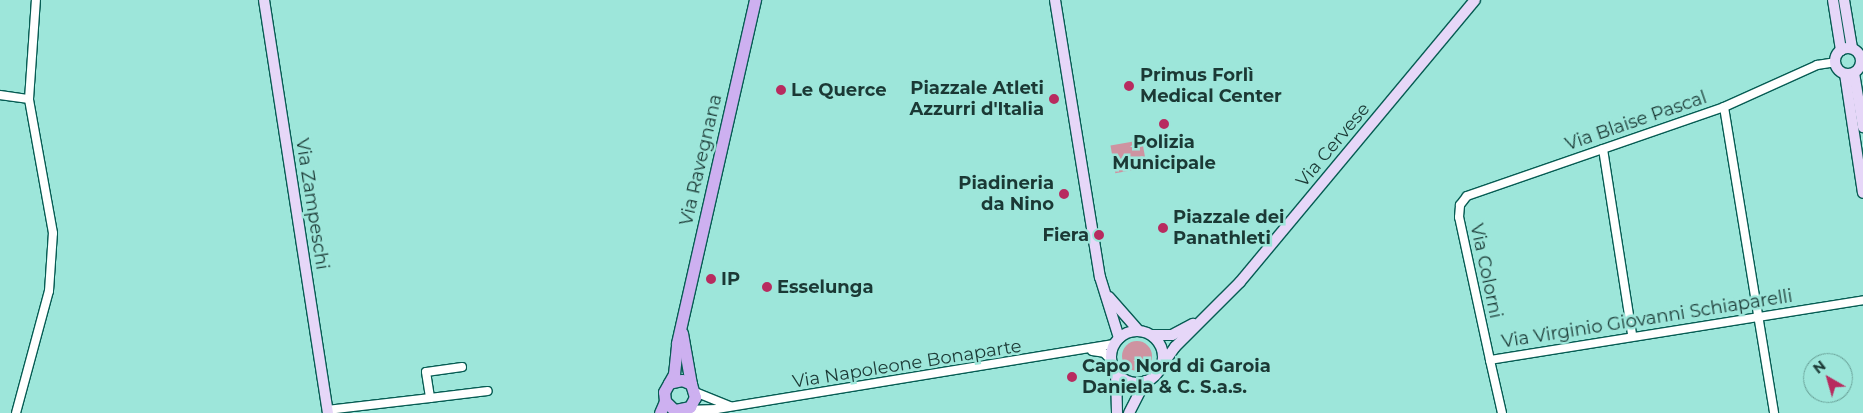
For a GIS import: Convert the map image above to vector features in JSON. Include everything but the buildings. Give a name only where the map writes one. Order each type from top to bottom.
[{"type":"main road","name":"Via Ravegnana","points":[[669,383],[674,374],[682,328],[755,0]]},
{"type":"main road","name":"Via Ravegnana","points":[[682,328],[693,388]]},
{"type":"main road","points":[[660,413],[665,402],[664,392],[669,383],[682,380],[693,388],[694,402],[679,411],[665,402]]},
{"type":"street","points":[[16,413],[50,291],[53,233],[29,99],[36,0]]},
{"type":"street","name":"Via Zampeschi","points":[[264,0],[327,412]]},
{"type":"street","points":[[1055,0],[1104,288],[1117,341],[1112,360]]},
{"type":"street","name":"Via Cervese","points":[[1129,413],[1145,381],[1155,376],[1175,347],[1240,282],[1475,0]]},
{"type":"street","points":[[1833,0],[1847,49]]},
{"type":"street","points":[[1844,0],[1847,49],[1835,62],[1838,70],[1850,74]]},
{"type":"street","points":[[1847,49],[1858,52],[1862,63],[1850,74]]},
{"type":"street","name":"Via Blaise Pascal","points":[[1459,217],[1460,205],[1467,196],[1724,107],[1817,65],[1835,62]]},
{"type":"street","points":[[1850,74],[1863,127]]},
{"type":"street","points":[[1850,74],[1863,193]]},
{"type":"street","points":[[0,95],[29,99]]},
{"type":"street","points":[[1724,107],[1774,413]]},
{"type":"street","points":[[1603,149],[1632,335]]},
{"type":"street","name":"Via Colorni","points":[[1459,217],[1490,360]]},
{"type":"street","points":[[1104,288],[1138,330],[1117,341]]},
{"type":"street","name":"Via Virginio Giovanni Schiaparelli","points":[[1502,413],[1490,360],[1632,335],[1863,300]]},
{"type":"street","name":"Via Cervese","points":[[1138,330],[1152,335],[1172,335],[1214,309]]},
{"type":"street","points":[[1152,335],[1162,348],[1163,364]]},
{"type":"street","name":"Via Napoleone Bonaparte","points":[[679,411],[733,408],[1088,350],[1117,341]]},
{"type":"street","points":[[1088,350],[1104,353],[1112,360],[1116,372],[1117,413]]},
{"type":"street","points":[[430,398],[426,372],[462,367]]},
{"type":"street","points":[[1116,372],[1131,382],[1145,381]]},
{"type":"street","points":[[693,388],[733,408]]},
{"type":"street","points":[[327,412],[488,391]]},
{"type":"shaded area","points":[[1142,140],[1147,168],[1115,173],[1110,146]]},
{"type":"shaded area","points":[[1137,341],[1147,346],[1152,356],[1147,366],[1137,371],[1127,366],[1122,356],[1127,346]]},
{"type":"place","name":"Primus Forlì Medical Center","points":[[1129,86]]},
{"type":"place","name":"Le Querce","points":[[781,90]]},
{"type":"place","name":"Piazzale Atleti Azzurri d'Italia","points":[[1054,99]]},
{"type":"place","name":"Polizia Municipale","points":[[1164,124]]},
{"type":"place","name":"Piadineria da Nino","points":[[1064,194]]},
{"type":"place","name":"Piazzale dei Panathleti","points":[[1163,228]]},
{"type":"place","name":"Fiera","points":[[1099,235]]},
{"type":"place","name":"IP","points":[[711,279]]},
{"type":"place","name":"Esselunga","points":[[767,287]]},
{"type":"place","name":"Capo Nord di Garoia Daniela & C. S.a.s.","points":[[1072,377]]}]
